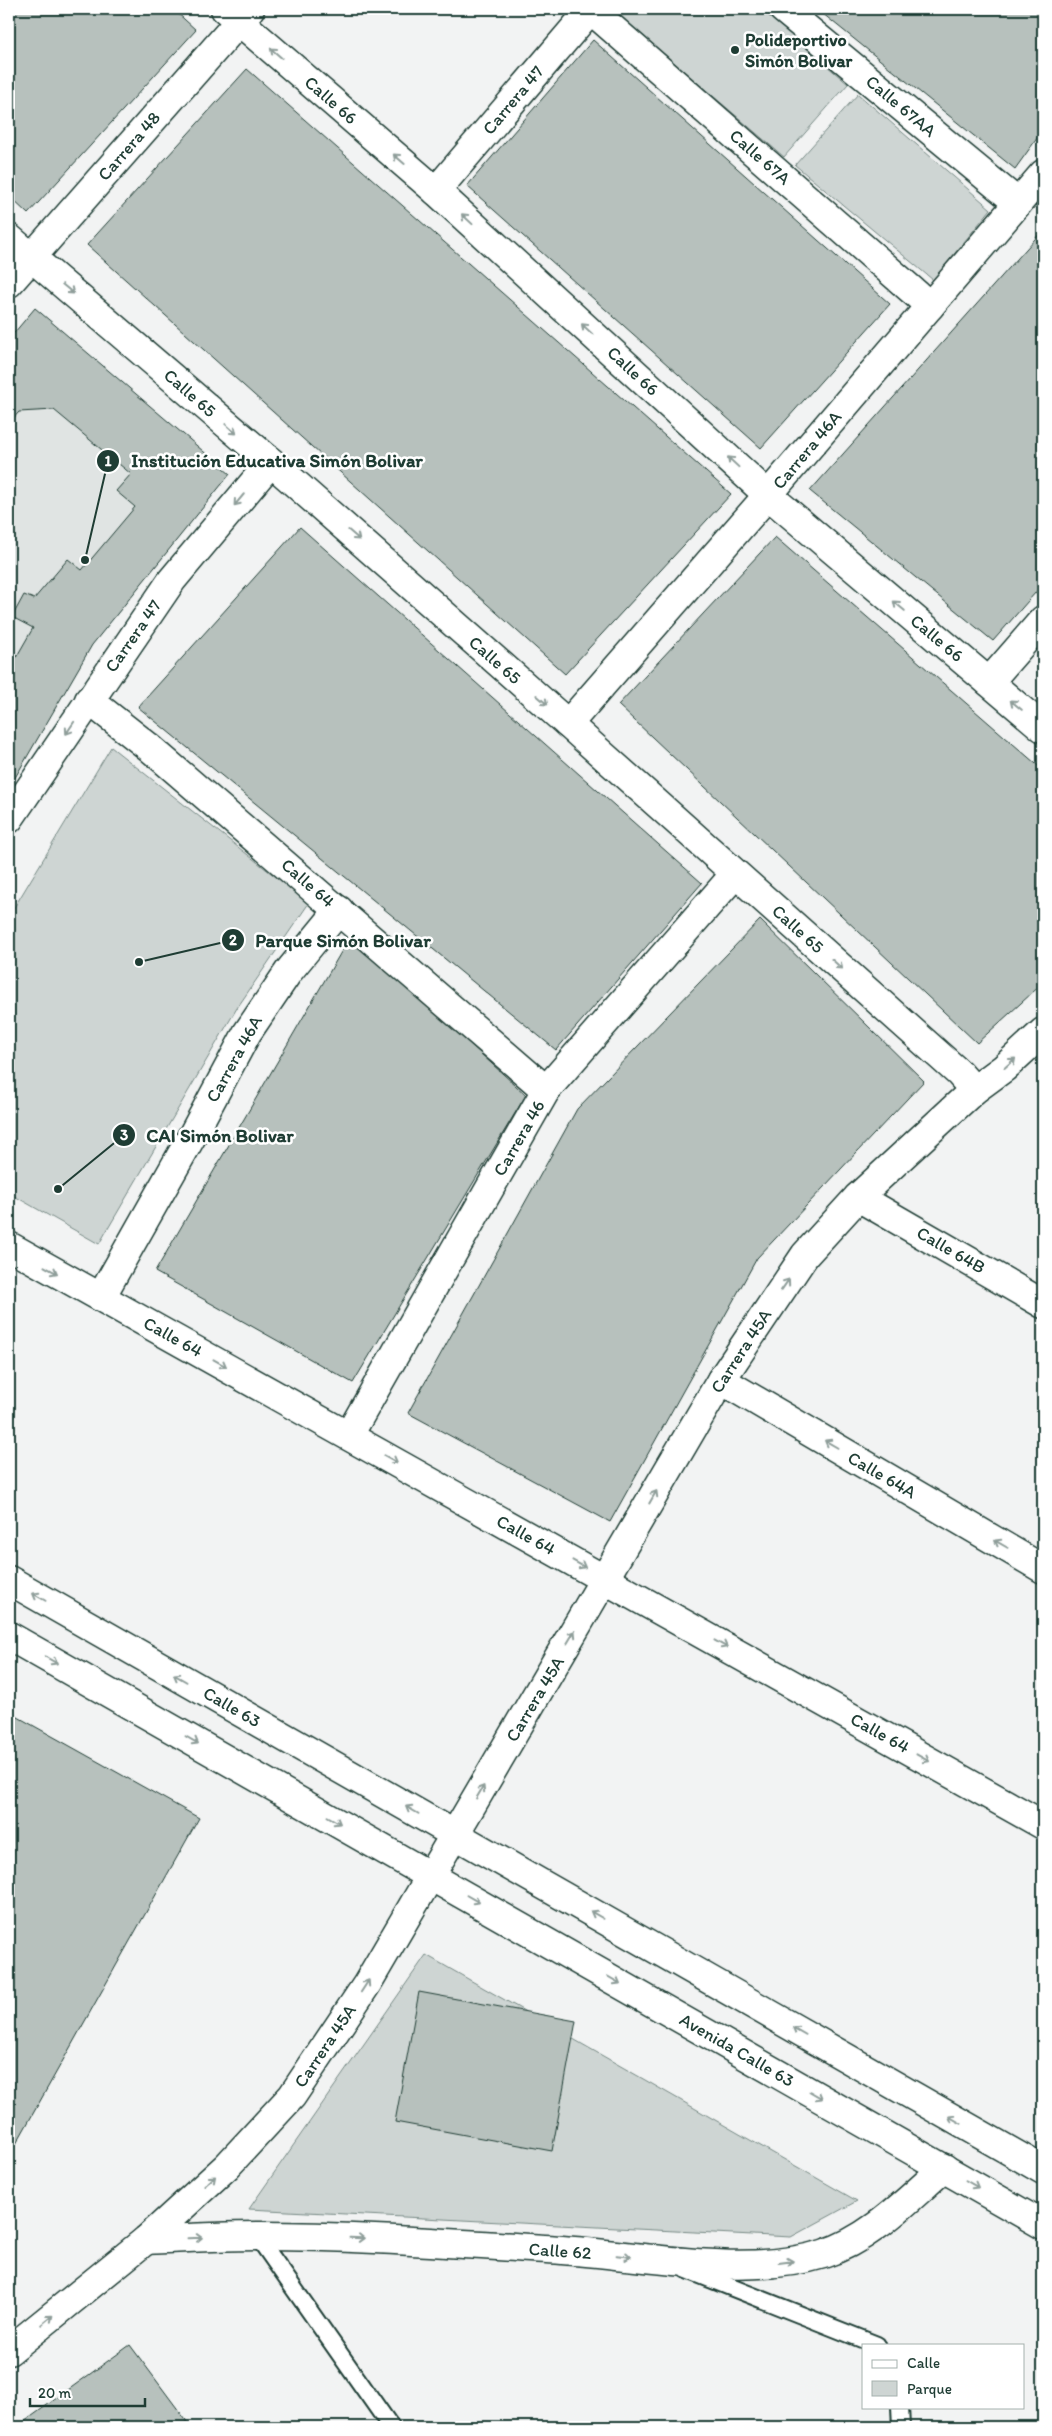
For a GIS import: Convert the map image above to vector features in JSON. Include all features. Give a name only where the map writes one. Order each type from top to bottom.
[{"type":"street","name":"Carrera 47","points":[[436,191],[590,9]]},
{"type":"street","name":"Calle 67A","points":[[590,9],[930,306]]},
{"type":"street","name":"Calle 67AA","points":[[783,9],[1018,203]]},
{"type":"street","name":"Calle 66","points":[[238,13],[436,191],[768,495],[1043,728]]},
{"type":"street","name":"Carrera 48","points":[[9,283],[238,13]]},
{"type":"street","name":"Carrera 46A","points":[[568,724],[768,495],[1043,174]]},
{"type":"street","name":"Calle 65","points":[[9,238],[271,462],[568,724],[959,1072],[974,1090]]},
{"type":"street","name":"Carrera 47","points":[[9,819],[88,700],[172,580],[271,462]]},
{"type":"street","points":[[989,682],[1043,620]]},
{"type":"street","name":"Calle 64","points":[[88,700],[150,748],[546,1090]]},
{"type":"street","name":"Carrera 46","points":[[349,1435],[546,1090],[736,874]]},
{"type":"street","name":"Carrera 46A","points":[[101,1297],[192,1136],[247,1032],[288,971],[339,910]]},
{"type":"street","name":"Carrera 45A","points":[[9,2351],[146,2240],[227,2166],[292,2096],[367,1984],[722,1380],[805,1255],[858,1197],[974,1090],[1041,1039]]},
{"type":"street","name":"Calle 64B","points":[[858,1197],[1043,1304]]},
{"type":"street","name":"Calle 64","points":[[9,1246],[1043,1825]]},
{"type":"street","name":"Calle 64A","points":[[722,1380],[1043,1569]]},
{"type":"street","name":"Calle 63","points":[[9,1580],[455,1834]]},
{"type":"street","points":[[9,1636],[431,1875]]},
{"type":"street","points":[[455,1834],[1043,2170]]},
{"type":"street","name":"Avenida Calle 63","points":[[431,1875],[1043,2225]]},
{"type":"street","name":"Calle 62","points":[[146,2240],[257,2236],[355,2238],[470,2244],[659,2259],[762,2264],[789,2262],[824,2254],[851,2242],[876,2226],[944,2168]]},
{"type":"lane","points":[[257,2236],[391,2427]]},
{"type":"lane","points":[[659,2259],[874,2344]]},
{"type":"lane","points":[[900,2408],[901,2427]]},
{"type":"shaded area","points":[[35,308],[230,474],[92,645],[9,788],[9,339]]},
{"type":"green space","name":"Polideportivo Simón Bolivar","points":[[628,9],[761,9],[848,84],[784,157],[621,17]]},
{"type":"green space","name":"Polideportivo Simón Bolivar","points":[[858,94],[991,209],[933,280],[795,165]]},
{"type":"green space","points":[[111,747],[309,903],[237,1008],[99,1244],[9,1193],[9,916]]},
{"type":"green space","points":[[426,1955],[857,2201],[791,2237],[249,2209]]},
{"type":"building","points":[[9,9],[173,9],[196,30],[28,214],[9,196]]},
{"type":"building","points":[[817,9],[1043,9],[1043,130],[1015,169]]},
{"type":"building","points":[[593,40],[890,304],[761,448],[467,186]]},
{"type":"building","points":[[247,69],[731,494],[565,674],[87,245]]},
{"type":"building","points":[[1043,230],[1043,584],[993,641],[810,491]]},
{"type":"building","points":[[35,308],[230,474],[92,645],[9,788],[9,670],[33,628],[12,617],[24,595],[34,599],[68,559],[82,570],[135,507],[116,491],[131,474],[54,410],[19,412],[9,423],[9,339]]},
{"type":"building","points":[[300,527],[702,883],[556,1050],[138,707]]},
{"type":"building","points":[[775,537],[1043,770],[1043,983],[977,1043],[618,705]]},
{"type":"building","points":[[760,920],[924,1081],[757,1258],[610,1522],[408,1413],[577,1109]]},
{"type":"building","points":[[351,935],[526,1095],[353,1383],[155,1272]]},
{"type":"building","points":[[9,1712],[199,1818],[16,2144],[9,2140]]},
{"type":"building","points":[[419,1992],[576,2021],[552,2151],[395,2122]]},
{"type":"building","points":[[130,2345],[191,2427],[17,2427]]},
{"type":"place","name":"Polideportivo Simón Bolivar","points":[[735,50]]},
{"type":"place","name":"Institución Educativa Simón Bolivar","points":[[85,560]]},
{"type":"place","name":"Parque Simón Bolivar","points":[[139,962]]},
{"type":"place","name":"CAI Simón Bolivar","points":[[58,1189]]}]
